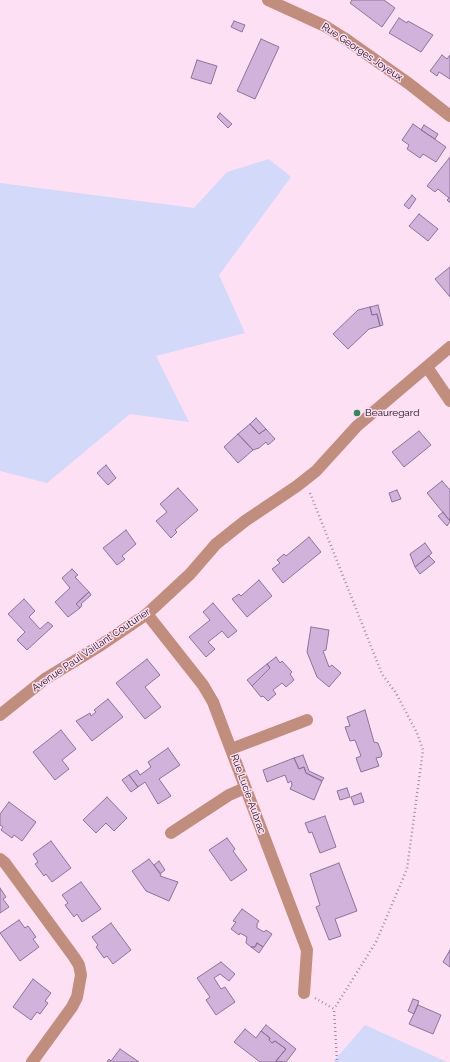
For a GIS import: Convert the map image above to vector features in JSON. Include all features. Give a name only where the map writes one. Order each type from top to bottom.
[{"type":"street","name":"Rue Georges Joyeux","points":[[268,0],[318,23],[344,38],[408,83],[450,116]]},
{"type":"street","name":"Avenue Paul Vaillant Couturier","points":[[0,715],[45,680],[147,614],[184,579],[216,544],[244,521],[305,480],[330,457],[357,426],[450,347]]},
{"type":"street","points":[[427,367],[450,401]]},
{"type":"street","name":"Rue Lucie-Aubrac","points":[[147,614],[203,686],[213,702],[307,950],[304,993]]},
{"type":"street","points":[[231,749],[307,720]]},
{"type":"street","points":[[171,833],[229,795],[246,788]]},
{"type":"street","points":[[0,860],[5,863],[74,957],[79,965],[81,975],[77,997],[72,1007],[32,1062]]},
{"type":"path","points":[[305,480],[382,674],[396,693],[417,733],[423,750],[407,869],[376,942],[334,1009],[337,1062]]},
{"type":"path","points":[[304,993],[334,1009]]},
{"type":"shaded area","points":[[269,159],[291,177],[219,275],[245,333],[156,356],[189,422],[130,414],[47,483],[0,471],[0,183],[194,208],[227,172]]},
{"type":"shaded area","points":[[365,1025],[447,1062],[333,1062]]},
{"type":"building","points":[[352,0],[384,0],[395,8],[382,27],[350,3]]},
{"type":"building","points":[[399,18],[407,23],[408,21],[433,35],[421,52],[389,33]]},
{"type":"building","points":[[234,21],[245,25],[242,32],[231,27]]},
{"type":"building","points":[[261,39],[279,47],[255,99],[237,91]]},
{"type":"building","points":[[442,55],[447,59],[450,55],[450,79],[439,72],[437,76],[430,71]]},
{"type":"building","points":[[197,60],[217,66],[211,84],[191,78]]},
{"type":"building","points":[[220,113],[232,124],[228,128],[217,117]]},
{"type":"building","points":[[413,124],[446,147],[436,162],[423,154],[420,158],[407,149],[409,145],[402,140]]},
{"type":"building","points":[[424,125],[438,134],[435,139],[421,130]]},
{"type":"building","points":[[450,157],[450,203],[447,200],[449,198],[438,189],[435,192],[427,186]]},
{"type":"building","points":[[412,195],[416,199],[409,209],[404,205]]},
{"type":"building","points":[[419,214],[438,229],[428,241],[409,226]]},
{"type":"building","points":[[450,267],[450,297],[435,279]]},
{"type":"building","points":[[378,305],[383,325],[380,326],[377,314],[372,315],[370,307]]},
{"type":"building","points":[[370,307],[372,315],[377,314],[380,326],[369,329],[348,349],[333,334],[358,310]]},
{"type":"building","points":[[256,418],[266,429],[259,434],[250,424]]},
{"type":"building","points":[[250,424],[259,434],[266,429],[275,439],[268,445],[266,442],[259,448],[253,450],[238,434]]},
{"type":"building","points":[[419,431],[431,445],[404,467],[392,452]]},
{"type":"building","points":[[238,434],[253,450],[238,463],[224,447]]},
{"type":"building","points":[[106,465],[116,478],[108,485],[97,473]]},
{"type":"building","points":[[442,481],[450,490],[450,521],[427,493]]},
{"type":"building","points":[[178,488],[198,510],[175,530],[177,532],[171,538],[156,521],[167,512],[160,504]]},
{"type":"building","points":[[397,490],[401,499],[392,502],[389,493]]},
{"type":"building","points":[[443,512],[450,521],[447,526],[438,516]]},
{"type":"building","points":[[126,530],[136,544],[122,556],[125,559],[117,565],[103,548]]},
{"type":"building","points":[[309,537],[321,552],[283,583],[272,569],[280,563],[277,560],[284,554],[286,556]]},
{"type":"building","points":[[425,543],[432,553],[415,567],[410,554]]},
{"type":"building","points":[[429,556],[435,562],[420,574],[415,567]]},
{"type":"building","points":[[72,569],[78,575],[75,577],[89,592],[76,604],[80,608],[68,617],[55,602],[70,588],[62,578]]},
{"type":"building","points":[[259,580],[272,596],[247,617],[232,599],[239,594],[241,596]]},
{"type":"building","points":[[89,592],[91,595],[81,604],[82,605],[80,608],[76,604]]},
{"type":"building","points":[[24,599],[35,611],[29,617],[40,629],[48,622],[53,626],[27,650],[17,640],[25,632],[8,614]]},
{"type":"building","points":[[213,603],[237,631],[228,638],[222,631],[208,642],[215,649],[206,657],[189,637],[210,620],[203,612]]},
{"type":"building","points":[[311,627],[329,630],[326,650],[323,651],[329,667],[332,665],[341,673],[329,687],[317,677],[307,652]]},
{"type":"building","points":[[276,657],[280,663],[282,661],[292,672],[290,674],[294,680],[286,687],[282,683],[273,690],[276,694],[268,701],[263,696],[261,697],[252,686],[270,668],[267,664]]},
{"type":"building","points":[[147,659],[160,675],[145,687],[161,707],[145,719],[116,683]]},
{"type":"building","points":[[267,664],[270,668],[252,686],[247,680]]},
{"type":"building","points":[[108,699],[123,717],[92,741],[76,721],[90,713],[91,716],[96,712],[94,710]]},
{"type":"building","points":[[365,710],[374,742],[378,743],[382,754],[381,757],[376,758],[379,766],[361,772],[356,758],[361,756],[355,740],[350,741],[345,727],[350,726],[347,717]]},
{"type":"building","points":[[61,730],[76,749],[62,760],[69,769],[55,780],[33,752]]},
{"type":"building","points":[[168,748],[180,765],[159,779],[171,796],[158,804],[145,782],[138,787],[129,775],[137,770],[140,775],[151,767],[148,762]]},
{"type":"building","points":[[303,755],[309,771],[324,778],[322,781],[306,773],[304,767],[299,769],[294,758]]},
{"type":"building","points":[[294,758],[299,769],[304,767],[306,773],[322,781],[314,800],[290,789],[292,785],[291,781],[288,783],[285,775],[267,782],[263,770]]},
{"type":"building","points":[[129,775],[138,787],[131,792],[122,780]]},
{"type":"building","points":[[347,788],[350,797],[340,800],[337,791]]},
{"type":"building","points":[[361,793],[364,802],[354,805],[351,797]]},
{"type":"building","points":[[107,797],[127,818],[114,831],[106,823],[96,833],[83,820]]},
{"type":"building","points":[[9,802],[36,822],[22,841],[14,835],[12,838],[1,830],[3,827],[0,825],[0,814]]},
{"type":"building","points":[[325,816],[336,847],[320,853],[312,832],[309,833],[305,823]]},
{"type":"building","points":[[227,838],[235,849],[233,851],[247,870],[231,881],[209,850]]},
{"type":"building","points":[[51,841],[71,868],[52,882],[46,874],[44,876],[35,864],[38,862],[33,854]]},
{"type":"building","points":[[149,859],[161,874],[160,876],[178,882],[169,901],[146,891],[132,871]]},
{"type":"building","points":[[159,861],[165,870],[160,874],[154,865]]},
{"type":"building","points":[[339,863],[357,911],[335,919],[341,936],[329,940],[316,907],[320,905],[310,874]]},
{"type":"building","points":[[81,882],[101,909],[82,922],[77,914],[74,917],[65,905],[68,903],[62,895]]},
{"type":"building","points":[[0,888],[6,897],[3,899],[9,907],[0,913]]},
{"type":"building","points":[[242,909],[259,921],[257,928],[264,932],[266,930],[272,934],[263,947],[257,943],[255,947],[251,947],[246,943],[247,937],[240,933],[239,935],[231,929],[236,922],[233,921]]},
{"type":"building","points":[[19,920],[25,928],[28,926],[36,937],[33,939],[39,947],[20,961],[0,933]]},
{"type":"building","points":[[111,923],[131,950],[113,964],[107,956],[104,958],[96,947],[98,945],[92,937]]},
{"type":"building","points":[[257,943],[263,947],[259,953],[251,947],[255,947]]},
{"type":"building","points":[[450,950],[450,967],[443,962]]},
{"type":"building","points":[[221,962],[235,974],[229,981],[220,974],[214,978],[221,989],[225,987],[235,1002],[216,1015],[206,1000],[210,997],[197,978]]},
{"type":"building","points":[[33,979],[51,993],[45,1001],[48,1003],[40,1014],[37,1012],[31,1020],[13,1007]]},
{"type":"building","points":[[413,999],[419,1001],[414,1014],[408,1011]]},
{"type":"building","points":[[418,1005],[441,1015],[433,1034],[409,1024]]},
{"type":"building","points":[[266,1025],[296,1049],[286,1062],[276,1061],[286,1049],[275,1041],[272,1043],[269,1040],[270,1038],[261,1031]]},
{"type":"building","points":[[245,1029],[256,1038],[261,1031],[270,1038],[269,1040],[272,1043],[275,1041],[286,1049],[276,1061],[278,1062],[260,1062],[234,1042]]},
{"type":"building","points":[[120,1049],[139,1062],[107,1062],[109,1059],[111,1061]]},
{"type":"place","name":"Beauregard","points":[[357,413]]}]
